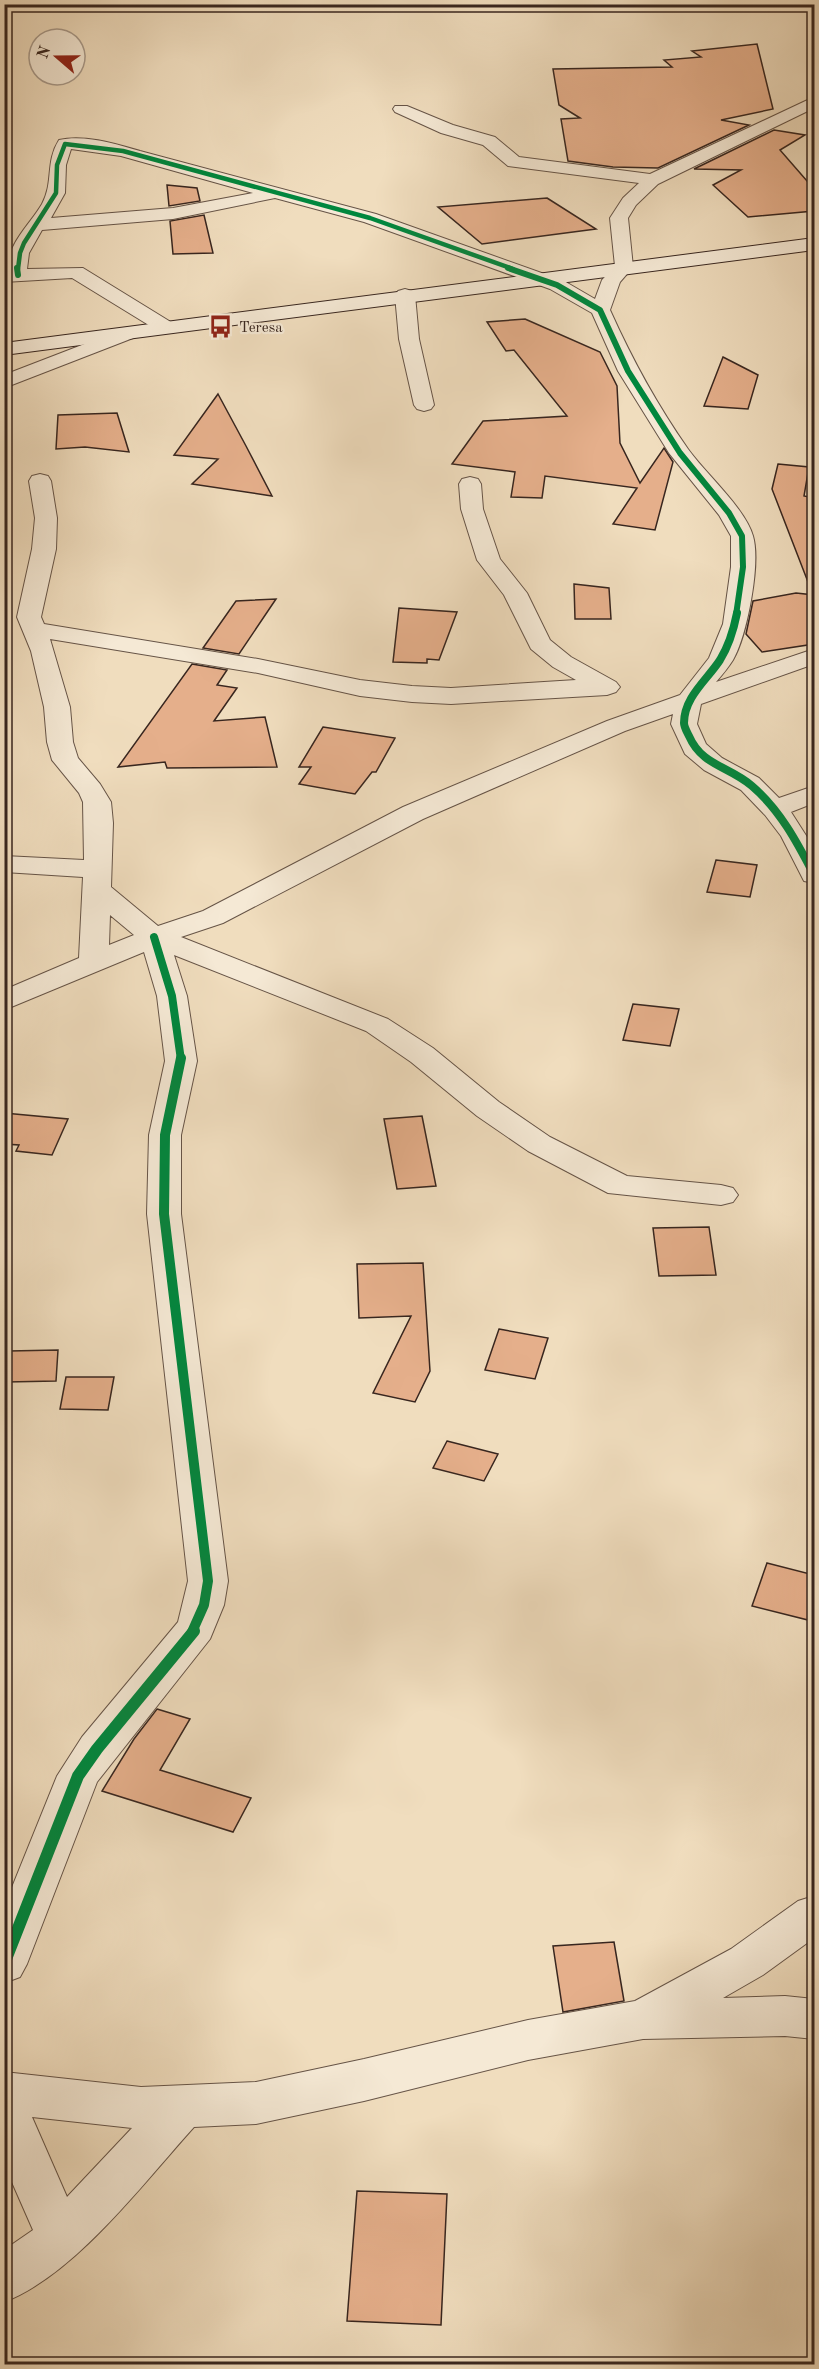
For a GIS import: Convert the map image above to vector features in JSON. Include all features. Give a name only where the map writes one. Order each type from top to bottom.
[{"type":"street","points":[[624,267],[619,218],[629,202],[651,180],[814,102]]},
{"type":"street","points":[[401,109],[447,129],[489,141],[514,162],[580,168],[651,180]]},
{"type":"street","points":[[167,328],[76,272],[11,275],[21,246],[39,225],[57,191],[59,177],[57,162],[65,144],[110,147],[157,162],[370,218],[539,278],[569,290],[600,310],[628,372],[680,453],[729,513],[742,536],[742,567],[735,624],[721,659],[690,699],[684,724],[694,748],[713,764],[750,784],[776,809],[794,835],[814,875]]},
{"type":"street","points":[[39,225],[79,219],[160,215],[279,193]]},
{"type":"street","points":[[4,350],[405,295],[814,244]]},
{"type":"street","points":[[600,310],[611,280],[624,267]]},
{"type":"street","points":[[405,295],[409,339],[424,405]]},
{"type":"street","points":[[4,382],[126,334]]},
{"type":"street","points":[[40,481],[46,518],[44,549],[29,617],[43,651],[57,707],[60,742],[65,760],[91,790],[97,802],[99,823],[94,963]]},
{"type":"street","points":[[470,484],[472,509],[489,560],[515,593],[540,644],[562,662],[650,713]]},
{"type":"street","points":[[32,629],[258,666],[360,688],[412,694],[461,696],[605,686]]},
{"type":"street","points":[[4,1001],[154,936],[213,917],[413,813],[650,713],[814,656]]},
{"type":"street","points":[[776,809],[814,794]]},
{"type":"street","points":[[4,864],[97,880],[154,936],[376,1024],[422,1055],[488,1109],[538,1143],[620,1186],[721,1195]]},
{"type":"street","points":[[4,1964],[78,1776],[97,1749],[196,1628],[204,1605],[208,1581],[164,1215],[165,1135],[181,1061],[172,996],[154,936]]},
{"type":"street","points":[[643,2019],[747,1962],[814,1914]]},
{"type":"street","points":[[4,2093],[141,2108],[256,2103],[364,2080],[528,2040],[643,2019],[785,2016],[814,2019]]},
{"type":"street","points":[[4,2279],[61,2238],[183,2106]]},
{"type":"street","points":[[4,2108],[61,2238]]},
{"type":"building","points":[[757,44],[773,109],[721,120],[749,125],[658,168],[613,167],[568,161],[561,119],[580,118],[559,105],[553,69],[672,67],[664,60],[701,57],[692,51]]},
{"type":"building","points":[[774,130],[805,135],[780,150],[814,189],[814,211],[748,217],[713,185],[741,170],[694,169]]},
{"type":"building","points":[[167,185],[197,188],[200,201],[169,206]]},
{"type":"building","points":[[547,198],[596,229],[482,244],[438,207]]},
{"type":"building","points":[[204,215],[213,253],[173,254],[170,221]]},
{"type":"building","points":[[525,319],[600,352],[617,386],[620,443],[640,483],[664,448],[673,462],[655,530],[613,524],[637,488],[545,476],[542,498],[511,497],[515,472],[452,464],[483,421],[567,416],[514,350],[506,351],[487,322]]},
{"type":"building","points":[[723,357],[758,375],[748,409],[704,406]]},
{"type":"building","points":[[218,394],[272,496],[192,484],[218,459],[174,455]]},
{"type":"building","points":[[117,413],[129,452],[85,447],[56,449],[58,415]]},
{"type":"building","points":[[778,464],[809,467],[804,496],[814,498],[808,582],[772,489]]},
{"type":"building","points":[[574,584],[609,588],[611,619],[575,619]]},
{"type":"building","points":[[796,593],[814,595],[814,644],[762,652],[746,634],[753,601]]},
{"type":"building","points":[[276,599],[239,654],[203,648],[236,601]]},
{"type":"building","points":[[399,608],[457,612],[439,660],[427,659],[427,663],[393,662]]},
{"type":"building","points":[[192,664],[227,670],[217,685],[237,688],[214,721],[265,717],[277,767],[167,768],[165,762],[118,767]]},
{"type":"building","points":[[323,727],[395,738],[376,772],[372,772],[355,794],[299,784],[311,767],[299,767]]},
{"type":"building","points":[[716,860],[757,865],[750,897],[707,892]]},
{"type":"building","points":[[633,1004],[679,1009],[670,1046],[623,1040]]},
{"type":"building","points":[[4,1113],[68,1119],[52,1155],[16,1151],[19,1145],[4,1144]]},
{"type":"building","points":[[422,1116],[436,1186],[397,1189],[384,1119]]},
{"type":"building","points":[[709,1227],[716,1275],[659,1276],[653,1228]]},
{"type":"building","points":[[423,1263],[430,1371],[415,1402],[373,1393],[411,1316],[359,1318],[357,1264]]},
{"type":"building","points":[[499,1329],[548,1338],[535,1379],[485,1370]]},
{"type":"building","points":[[58,1350],[56,1381],[6,1382],[9,1351]]},
{"type":"building","points":[[66,1377],[114,1377],[108,1410],[60,1409]]},
{"type":"building","points":[[447,1441],[498,1454],[484,1481],[433,1468]]},
{"type":"building","points":[[767,1563],[814,1575],[814,1600],[808,1620],[752,1606]]},
{"type":"building","points":[[157,1709],[190,1719],[160,1770],[251,1798],[233,1832],[102,1791],[134,1739]]},
{"type":"building","points":[[614,1942],[624,2001],[563,2012],[553,1946]]},
{"type":"building","points":[[357,2191],[447,2194],[441,2325],[347,2321]]},
{"type":"cycle path","points":[[18,275],[17,263],[24,243],[56,193],[57,165],[65,144],[123,151],[370,218],[557,285],[600,310],[628,371],[680,453],[729,513],[742,536],[743,567],[735,624],[721,659],[690,699],[684,724],[694,748],[713,764],[750,784],[775,809],[794,835],[814,875]]},
{"type":"cycle path","points":[[4,1964],[78,1776],[97,1749],[196,1628],[204,1605],[208,1581],[164,1214],[165,1135],[181,1061],[172,996],[154,937]]},
{"type":"place","name":"Teresa","points":[[221,327]]}]
